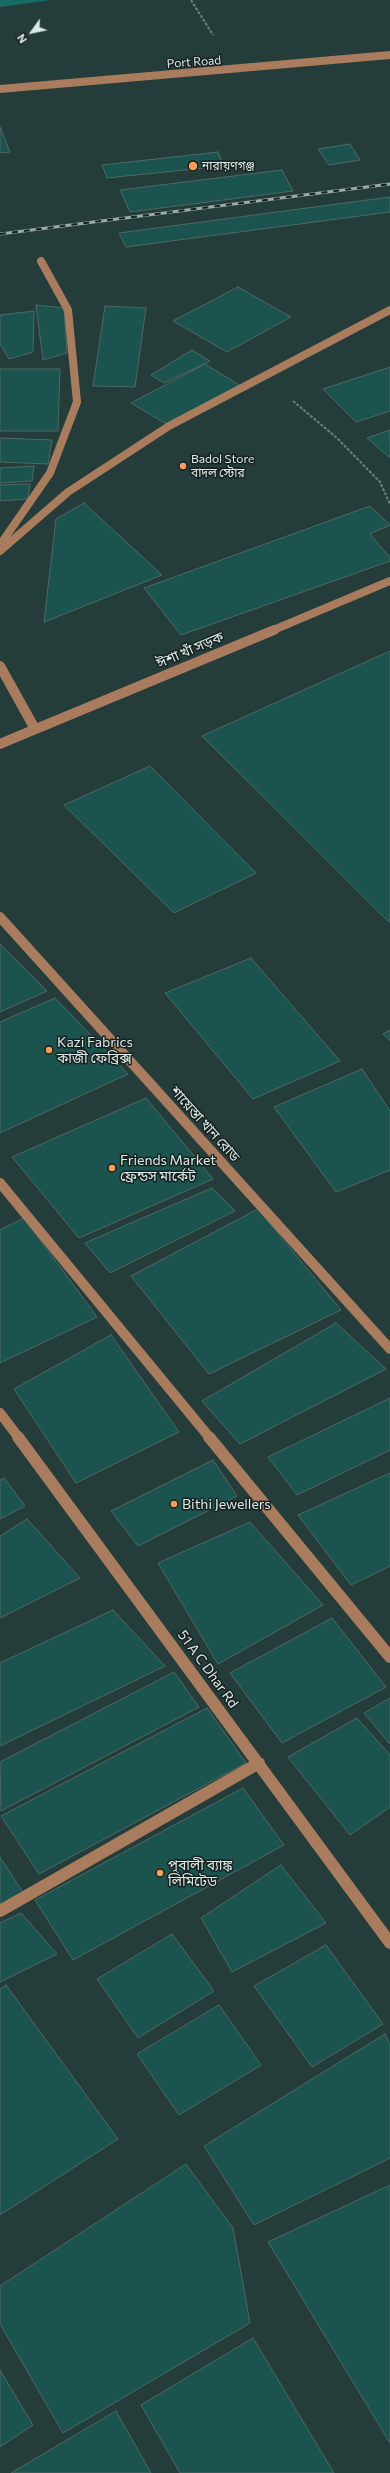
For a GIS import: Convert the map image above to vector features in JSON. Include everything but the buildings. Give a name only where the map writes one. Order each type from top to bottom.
[{"type":"street","name":"Port Road","points":[[0,89],[234,70],[390,55]]},
{"type":"street","points":[[0,545],[50,473],[77,402],[68,310],[41,261]]},
{"type":"street","points":[[0,551],[68,492],[169,426],[390,310]]},
{"type":"street","name":"ঈশা খাঁ সড়ক","points":[[0,744],[390,580]]},
{"type":"street","points":[[0,666],[35,729]]},
{"type":"street","name":"শায়েস্তা খান রোড","points":[[0,917],[390,1349]]},
{"type":"street","points":[[0,1183],[390,1657]]},
{"type":"street","name":"51 A C Dhar Rd","points":[[0,1413],[390,1944]]},
{"type":"street","points":[[0,1911],[258,1763]]},
{"type":"path","points":[[263,377],[310,413],[315,421],[342,444],[380,482],[390,504]]},
{"type":"water","points":[[0,0],[52,0],[0,7]]},
{"type":"railway","points":[[0,234],[390,184]]},
{"type":"place","name":"নারায়ণগঞ্জ","points":[[193,166]]},
{"type":"place","name":"Badol Store বাদল স্টোর","points":[[183,466]]},
{"type":"place","name":"Kazi Fabrics কাজী ফেব্রিক্স","points":[[49,1050]]},
{"type":"place","name":"Friends Market ফ্রেন্ডস মার্কেট","points":[[112,1168]]},
{"type":"place","name":"Bithi Jewellers","points":[[174,1504]]},
{"type":"place","name":"পূবালী ব্যাঙ্ক লিমিটেড","points":[[160,1873]]}]
